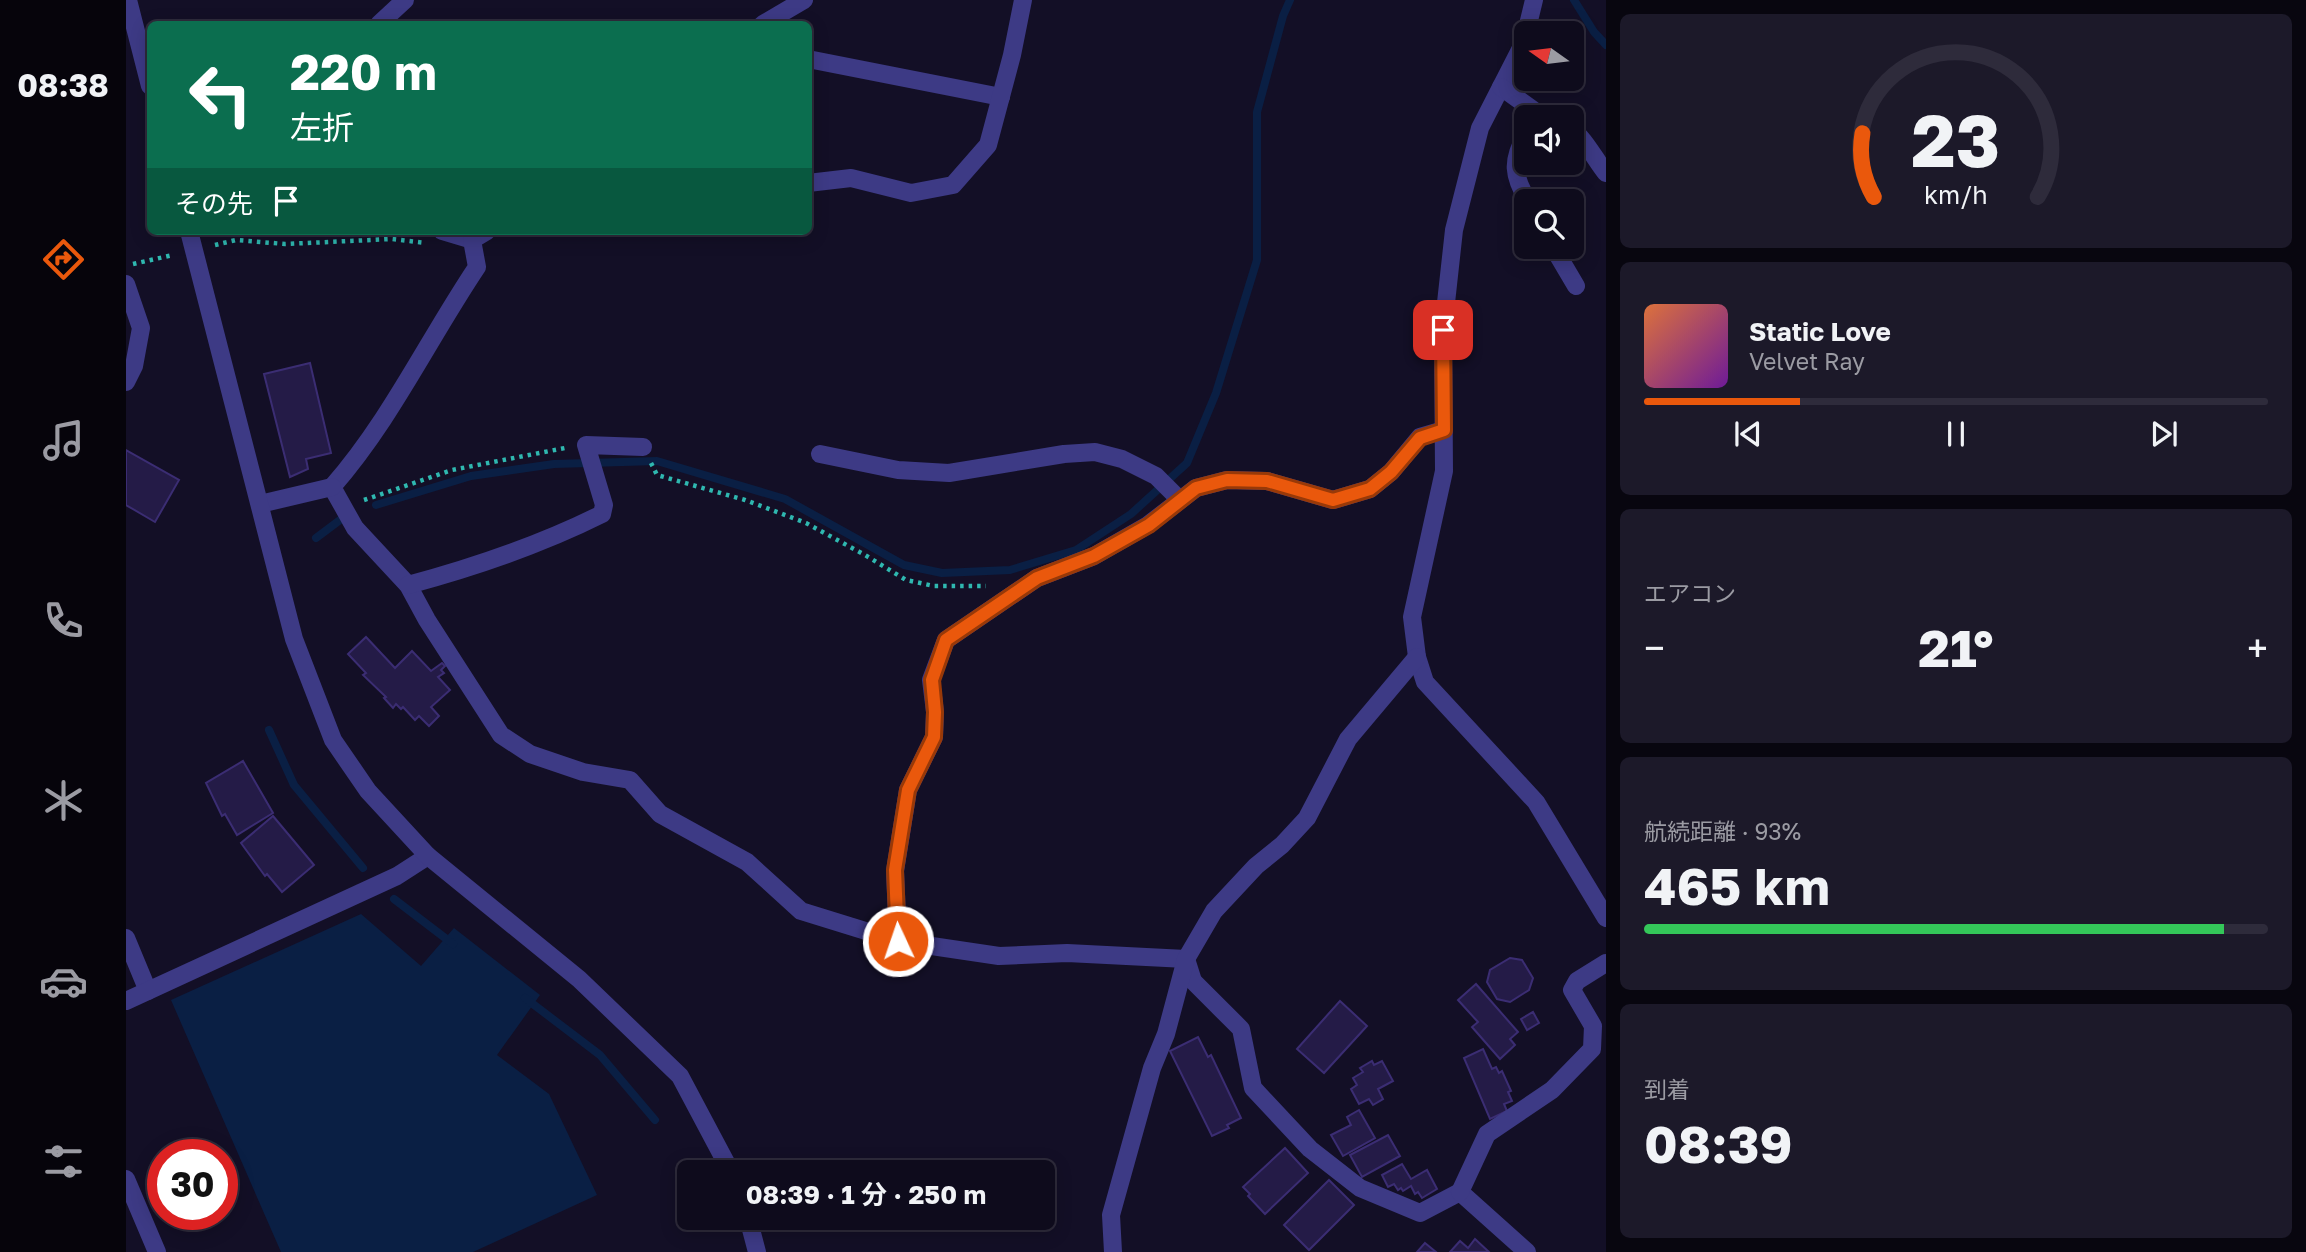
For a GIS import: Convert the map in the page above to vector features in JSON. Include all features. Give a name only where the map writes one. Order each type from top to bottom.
[{"type":"street","points":[[128,0],[147,74]]},
{"type":"street","points":[[382,21],[405,0]]},
{"type":"street","points":[[767,21],[804,0]]},
{"type":"street","points":[[812,183],[851,178],[911,193],[953,185],[988,145],[1012,55],[1023,0]]},
{"type":"street","points":[[1529,21],[1534,0]]},
{"type":"street","points":[[1514,59],[1480,128],[1454,230],[1443,330],[1444,471],[1412,618],[1417,657],[1425,682],[1536,802],[1606,918]]},
{"type":"street","points":[[812,60],[1001,97]]},
{"type":"street","points":[[1501,87],[1525,105]]},
{"type":"street","points":[[1584,144],[1606,173]]},
{"type":"street","points":[[190,235],[294,639],[333,740],[368,791],[428,856],[579,979],[680,1076],[725,1160]]},
{"type":"street","points":[[260,504],[332,487],[355,461],[477,267],[480,236],[438,237]]},
{"type":"street","points":[[1560,259],[1576,286]]},
{"type":"street","points":[[126,284],[141,328],[134,366],[126,382]]},
{"type":"street","points":[[898,941],[895,870],[908,790],[934,737],[932,680],[946,640],[1037,578],[1094,556],[1149,525],[1196,488],[1227,480],[1267,481],[1333,500],[1370,489],[1391,472],[1420,438],[1444,430]]},
{"type":"street","points":[[408,584],[472,568],[568,531],[602,514],[604,505],[586,444],[643,447]]},
{"type":"street","points":[[820,454],[898,470],[949,473],[1064,454],[1096,452],[1122,459],[1156,476],[1180,500]]},
{"type":"street","points":[[332,487],[355,527],[408,584],[427,620],[501,735],[530,754],[583,772],[630,780],[660,814],[747,862],[801,911],[898,941],[999,956],[1067,953],[1186,960]]},
{"type":"street","points":[[1113,1252],[1111,1215],[1152,1068],[1166,1034],[1186,960],[1214,911],[1255,866],[1282,845],[1307,818],[1348,739],[1417,657]]},
{"type":"street","points":[[126,1001],[397,876],[428,856]]},
{"type":"street","points":[[126,937],[148,991]]},
{"type":"street","points":[[1186,960],[1194,981],[1241,1029],[1253,1088],[1310,1149],[1360,1188],[1420,1213],[1460,1192],[1487,1135],[1552,1090],[1592,1049],[1593,1026],[1572,990],[1577,981],[1606,963]]},
{"type":"street","points":[[126,1179],[157,1252]]},
{"type":"street","points":[[1460,1192],[1527,1252]]},
{"type":"street","points":[[751,1230],[757,1252]]},
{"type":"path","points":[[285,244],[438,237]]},
{"type":"path","points":[[344,508],[452,470],[586,444]]},
{"type":"path","points":[[657,475],[745,500],[806,523],[906,580],[934,586],[1026,586]]},
{"type":"water","points":[[361,914],[421,966],[454,928],[540,995],[497,1055],[549,1094],[597,1195],[473,1252],[281,1252],[238,1153],[238,1139],[232,1139],[171,1000]]},
{"type":"building","points":[[310,363],[331,453],[306,459],[308,469],[290,477],[264,374]]},
{"type":"building","points":[[126,450],[179,480],[155,522],[126,505]]},
{"type":"building","points":[[366,637],[395,668],[412,651],[431,671],[442,663],[445,666],[441,670],[444,673],[438,677],[450,690],[431,707],[439,716],[429,726],[419,716],[415,720],[403,707],[401,709],[396,704],[393,708],[348,654]]},
{"type":"building","points":[[243,761],[273,813],[237,835],[225,814],[222,816],[206,783]]},
{"type":"building","points":[[273,816],[314,865],[282,892],[267,874],[265,876],[241,843]]},
{"type":"building","points":[[1510,958],[1522,960],[1533,978],[1529,990],[1510,1002],[1497,999],[1487,982],[1490,970]]},
{"type":"building","points":[[1476,984],[1518,1032],[1510,1039],[1515,1045],[1500,1059],[1472,1027],[1478,1022],[1458,1000]]},
{"type":"building","points":[[1340,1001],[1367,1026],[1324,1073],[1297,1049]]},
{"type":"building","points":[[1533,1012],[1539,1023],[1527,1030],[1521,1019]]},
{"type":"building","points":[[1198,1037],[1208,1057],[1211,1055],[1241,1118],[1227,1125],[1229,1128],[1212,1136],[1170,1051]]},
{"type":"building","points":[[1483,1049],[1492,1069],[1496,1067],[1499,1073],[1502,1071],[1511,1091],[1508,1092],[1512,1101],[1504,1104],[1507,1111],[1490,1119],[1464,1058]]},
{"type":"building","points":[[1372,1061],[1374,1065],[1382,1061],[1393,1081],[1378,1089],[1383,1099],[1373,1105],[1369,1099],[1359,1104],[1351,1089],[1357,1085],[1353,1078],[1363,1072],[1360,1068]]},
{"type":"building","points":[[1359,1110],[1375,1138],[1343,1156],[1331,1135],[1351,1125],[1347,1117]]},
{"type":"building","points":[[1388,1135],[1400,1156],[1362,1177],[1350,1155]]},
{"type":"building","points":[[1285,1148],[1308,1173],[1265,1214],[1243,1187]]},
{"type":"building","points":[[1402,1164],[1411,1179],[1427,1170],[1437,1189],[1422,1198],[1418,1192],[1415,1194],[1411,1186],[1403,1191],[1401,1188],[1398,1190],[1394,1184],[1388,1187],[1382,1175]]},
{"type":"building","points":[[1329,1180],[1354,1205],[1309,1250],[1284,1225]]},
{"type":"building","points":[[1475,1239],[1489,1252],[1450,1252],[1460,1241],[1468,1248]]},
{"type":"building","points":[[1425,1243],[1436,1252],[1417,1252]]},
{"type":"waterway","points":[[376,505],[471,476],[554,464],[657,461],[785,499],[904,565],[942,573],[1010,570],[1076,550],[1131,514],[1187,463],[1216,393],[1257,260],[1257,112],[1283,16],[1290,0]]},
{"type":"waterway","points":[[1574,0],[1594,32],[1606,45]]},
{"type":"waterway","points":[[316,538],[340,520]]},
{"type":"waterway","points":[[269,730],[294,785],[363,868]]},
{"type":"waterway","points":[[394,899],[453,944]]},
{"type":"waterway","points":[[525,998],[600,1055],[655,1120]]},
{"type":"route","points":[[898,941],[895,870],[908,790],[934,737],[932,680],[946,640],[1037,578],[1094,556],[1149,525],[1196,488],[1227,480],[1267,481],[1333,500],[1370,489],[1391,472],[1420,438],[1444,430],[1443,330]]}]
